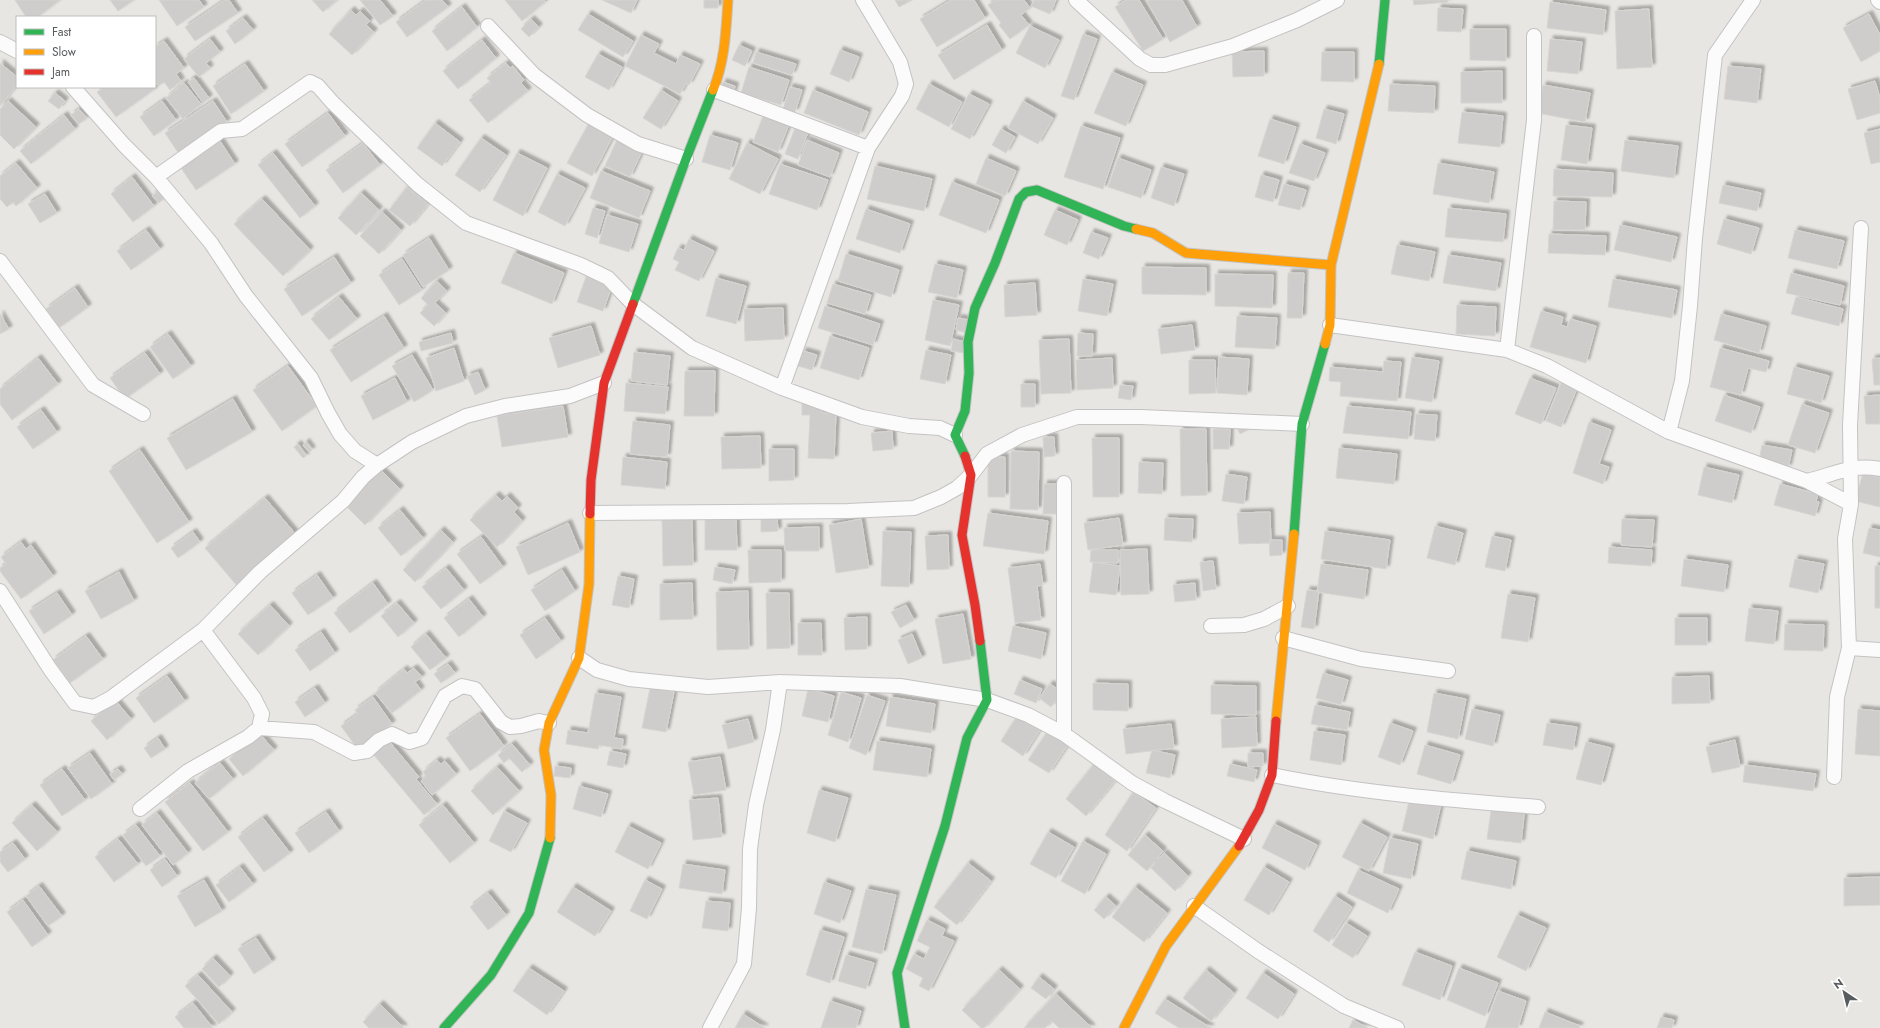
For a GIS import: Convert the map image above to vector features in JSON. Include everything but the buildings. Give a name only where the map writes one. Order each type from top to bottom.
[{"type":"street","points":[[444,1028],[490,975],[529,913],[550,840],[551,795],[544,750],[549,723],[579,658],[589,584],[591,480],[604,383],[686,159],[719,76],[726,31],[728,0]]},
{"type":"street","points":[[782,388],[868,148],[902,96],[906,84],[900,62],[863,0]]},
{"type":"street","points":[[1076,0],[1140,59],[1151,65],[1165,65],[1233,46],[1297,20],[1337,0]]},
{"type":"street","points":[[1124,1028],[1166,946],[1244,839],[1259,810],[1272,775],[1283,638],[1288,606],[1302,424],[1330,326],[1331,265],[1379,62],[1384,0]]},
{"type":"street","points":[[1669,432],[1682,381],[1695,238],[1715,55],[1753,0]]},
{"type":"street","points":[[488,26],[534,75],[587,115],[638,144],[686,159]]},
{"type":"street","points":[[1507,350],[1534,120],[1534,36]]},
{"type":"street","points":[[0,42],[16,50]]},
{"type":"street","points":[[156,177],[221,131],[242,129],[310,82],[318,86],[332,102],[417,184],[466,223],[581,264],[608,278],[633,304],[692,348],[782,388],[862,417],[909,426],[940,428],[955,435],[965,455],[971,475],[962,535],[974,605],[986,700],[967,738],[945,826],[897,973],[905,1028]]},
{"type":"street","points":[[74,88],[124,145],[156,177],[211,243],[246,296],[311,378],[340,434],[355,451],[377,465]]},
{"type":"street","points":[[714,90],[868,148]]},
{"type":"street","points":[[955,435],[965,411],[969,373],[968,342],[975,308],[995,263],[1019,199],[1026,192],[1037,190],[1124,226],[1153,233],[1186,252],[1331,265]]},
{"type":"street","points":[[1834,777],[1837,697],[1849,648],[1845,538],[1851,504],[1849,468],[1861,228]]},
{"type":"street","points":[[0,261],[93,385],[143,414]]},
{"type":"street","points":[[1330,326],[1507,350],[1547,366],[1669,432],[1807,481],[1851,504]]},
{"type":"street","points":[[0,591],[50,669],[75,703],[94,707],[111,698],[203,630],[260,572],[343,501],[363,477],[377,465],[412,442],[466,416],[506,406],[570,396],[604,383]]},
{"type":"street","points":[[590,512],[848,511],[914,508],[941,497],[957,488],[971,475],[987,454],[1022,435],[1077,416],[1141,417],[1302,424]]},
{"type":"street","points":[[1807,481],[1824,477],[1849,468],[1866,466],[1880,469]]},
{"type":"street","points":[[1064,483],[1064,734]]},
{"type":"street","points":[[1211,626],[1244,625],[1264,619],[1288,606]]},
{"type":"street","points":[[140,809],[188,771],[248,737],[259,728],[262,714],[254,698],[203,630]]},
{"type":"street","points":[[1283,638],[1361,659],[1448,671]]},
{"type":"street","points":[[1849,648],[1880,650]]},
{"type":"street","points":[[579,658],[597,670],[629,679],[708,687],[780,682],[900,686],[986,700],[1028,715],[1064,734],[1132,783],[1165,801],[1244,839]]},
{"type":"street","points":[[710,1028],[744,964],[749,908],[750,849],[756,805],[773,730],[780,682]]},
{"type":"street","points":[[259,728],[314,732],[354,752],[367,751],[379,740],[392,734],[409,742],[422,738],[445,696],[462,686],[475,689],[501,722],[510,727],[521,726],[539,721],[549,723]]},
{"type":"street","points":[[1272,775],[1315,784],[1391,794],[1538,807]]},
{"type":"street","points":[[1194,906],[1258,951],[1344,1006],[1397,1028]]},
{"type":"traffic: fast","points":[[1379,64],[1385,0]]},
{"type":"traffic: fast","points":[[633,304],[713,90]]},
{"type":"traffic: fast","points":[[965,456],[955,435],[965,411],[969,373],[968,342],[975,308],[995,263],[1019,199],[1026,192],[1037,190],[1124,226],[1136,229]]},
{"type":"traffic: fast","points":[[1294,534],[1302,424],[1325,344]]},
{"type":"traffic: fast","points":[[905,1028],[897,973],[945,826],[967,738],[987,700],[980,641]]},
{"type":"traffic: fast","points":[[444,1028],[491,975],[529,913],[550,838]]},
{"type":"traffic: slow","points":[[713,90],[720,68],[726,34],[728,0]]},
{"type":"traffic: slow","points":[[1325,344],[1330,325],[1331,265],[1379,64]]},
{"type":"traffic: slow","points":[[1136,229],[1153,233],[1186,253],[1331,265]]},
{"type":"traffic: slow","points":[[550,838],[551,795],[544,750],[549,723],[579,658],[589,584],[590,514]]},
{"type":"traffic: slow","points":[[1276,721],[1294,534]]},
{"type":"traffic: slow","points":[[1124,1028],[1166,946],[1239,846]]},
{"type":"traffic: jam","points":[[590,514],[591,480],[604,383],[633,304]]},
{"type":"traffic: jam","points":[[965,456],[971,475],[962,535],[980,641]]},
{"type":"traffic: jam","points":[[1239,846],[1259,810],[1272,775],[1276,721]]}]
